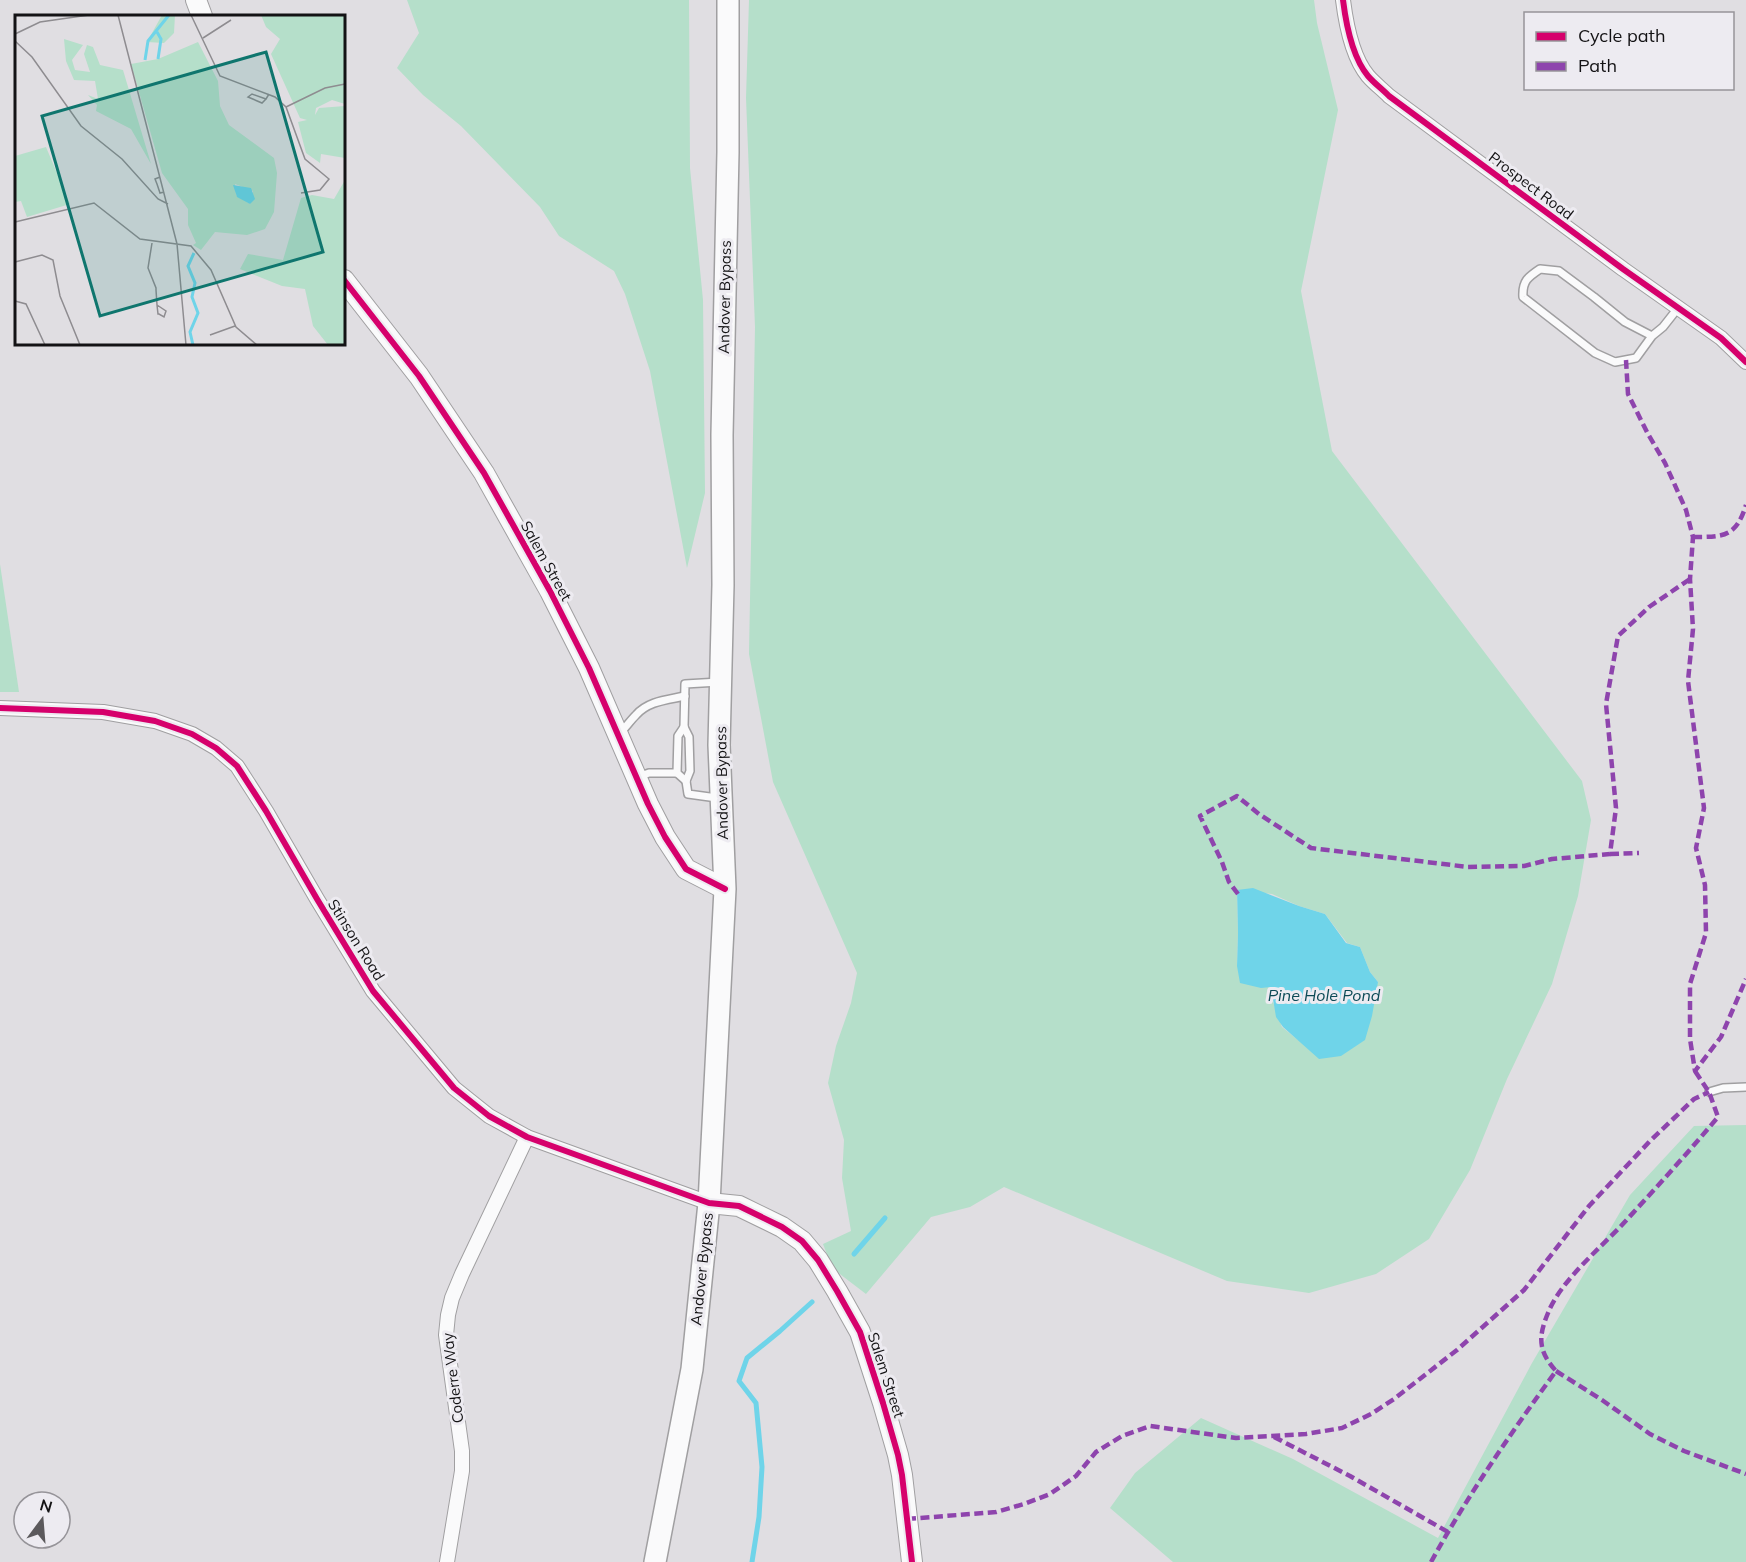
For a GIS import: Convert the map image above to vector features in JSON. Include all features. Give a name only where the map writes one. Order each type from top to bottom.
[{"type":"main road","name":"Andover Bypass","points":[[655,1562],[692,1369],[709,1203],[725,889],[720,745],[728,0]]},
{"type":"street","points":[[196,0],[202,15]]},
{"type":"street","name":"Prospect Road","points":[[1343,0],[1347,28],[1367,76],[1623,270],[1721,338],[1746,362]]},
{"type":"street","name":"Salem Street","points":[[345,281],[419,376],[484,473],[550,591],[589,668],[636,778],[665,837],[686,868],[725,889]]},
{"type":"street","name":"Stinson Road","points":[[0,708],[103,712],[155,721],[192,734],[216,748],[237,766],[374,991],[454,1088],[489,1116],[527,1137],[709,1203]]},
{"type":"street","name":"Coderre Way","points":[[447,1562],[462,1471],[462,1451],[446,1335],[448,1315],[462,1274],[527,1137]]},
{"type":"street","name":"Salem Street","points":[[709,1203],[739,1206],[782,1227],[802,1241],[818,1260],[837,1291],[860,1332],[895,1445],[902,1475],[912,1562]]},
{"type":"lane","points":[[1652,336],[1625,322],[1559,271],[1540,269],[1528,277],[1523,288],[1523,297],[1534,307],[1595,353],[1616,362],[1636,358],[1652,336],[1663,327],[1678,308]]},
{"type":"lane","points":[[721,682],[685,684],[684,727],[689,737],[690,771],[686,781],[688,794],[722,798]]},
{"type":"lane","points":[[618,735],[636,714],[649,704],[685,696]]},
{"type":"lane","points":[[677,773],[678,736],[684,727]]},
{"type":"lane","points":[[636,778],[649,773],[677,773],[686,781]]},
{"type":"lane","points":[[1710,1092],[1723,1088],[1746,1087]]},
{"type":"green space","points":[[407,0],[689,0],[690,168],[703,300],[705,493],[687,568],[650,371],[625,294],[614,271],[559,236],[540,207],[461,126],[423,95],[397,68],[419,33]]},
{"type":"green space","points":[[749,0],[1314,0],[1317,23],[1338,110],[1301,291],[1332,451],[1582,781],[1591,820],[1578,896],[1552,984],[1507,1079],[1470,1170],[1429,1239],[1376,1274],[1309,1293],[1227,1281],[1004,1187],[970,1207],[931,1217],[866,1294],[832,1268],[823,1244],[851,1231],[842,1178],[844,1140],[828,1083],[836,1046],[851,1003],[857,973],[773,782],[749,654],[755,327],[746,98]],"holes":[[[1237,890],[1272,894],[1325,914],[1347,943],[1360,947],[1370,972],[1378,982],[1298,1040],[1282,1027],[1273,1002],[1271,987],[1237,966]]]},
{"type":"green space","points":[[0,564],[19,692],[0,692]]},
{"type":"green space","points":[[1746,1125],[1746,1562],[1173,1562],[1110,1508],[1135,1473],[1201,1418],[1293,1459],[1438,1538],[1532,1363],[1630,1195],[1694,1126]]},
{"type":"water","name":"Pine Hole Pond","points":[[1253,888],[1325,914],[1346,943],[1360,947],[1370,972],[1378,982],[1365,1040],[1341,1056],[1319,1059],[1283,1027],[1276,1017],[1271,987],[1261,988],[1240,983],[1237,966],[1237,890]]},
{"type":"waterway","points":[[854,1254],[885,1218]]},
{"type":"waterway","points":[[752,1562],[759,1517],[762,1467],[756,1403],[739,1381],[747,1358],[812,1302]]},
{"type":"marked path","points":[[1626,360],[1628,394],[1665,463],[1686,510],[1693,537],[1690,579],[1693,629],[1688,681],[1704,808],[1696,848],[1705,885],[1706,933],[1690,984],[1690,1039],[1695,1071],[1721,1037],[1746,979]]},
{"type":"marked path","points":[[1693,537],[1727,533],[1738,524],[1746,505]]},
{"type":"marked path","points":[[1238,894],[1229,882],[1200,816],[1237,796],[1259,814],[1311,848],[1468,867],[1524,866],[1552,859],[1610,854],[1616,808],[1606,704],[1618,636],[1649,607],[1690,579]]},
{"type":"marked path","points":[[1610,854],[1639,853]]},
{"type":"marked path","points":[[1431,1562],[1490,1465],[1556,1371],[1546,1357],[1541,1337],[1548,1313],[1561,1290],[1718,1117],[1709,1092],[1695,1071]]},
{"type":"marked path","points":[[907,1519],[996,1512],[1024,1504],[1050,1494],[1076,1476],[1096,1452],[1122,1436],[1150,1426],[1236,1438],[1306,1434],[1342,1428],[1371,1414],[1457,1350],[1524,1290],[1589,1206],[1650,1141],[1694,1099],[1709,1092]]},
{"type":"marked path","points":[[1556,1371],[1650,1434],[1684,1451],[1746,1474]]},
{"type":"marked path","points":[[1274,1437],[1350,1476],[1448,1532]]},
{"type":"cycle path","points":[[1343,0],[1348,30],[1362,68],[1389,96],[1623,269],[1721,338],[1746,362]]},
{"type":"cycle path","points":[[345,281],[419,376],[484,473],[550,591],[589,668],[648,804],[665,837],[686,869],[725,889]]},
{"type":"cycle path","points":[[0,708],[103,712],[155,721],[192,734],[216,748],[237,766],[373,991],[454,1088],[489,1116],[527,1137],[709,1203],[739,1206],[782,1227],[802,1241],[818,1260],[860,1332],[898,1455],[912,1562]]}]
